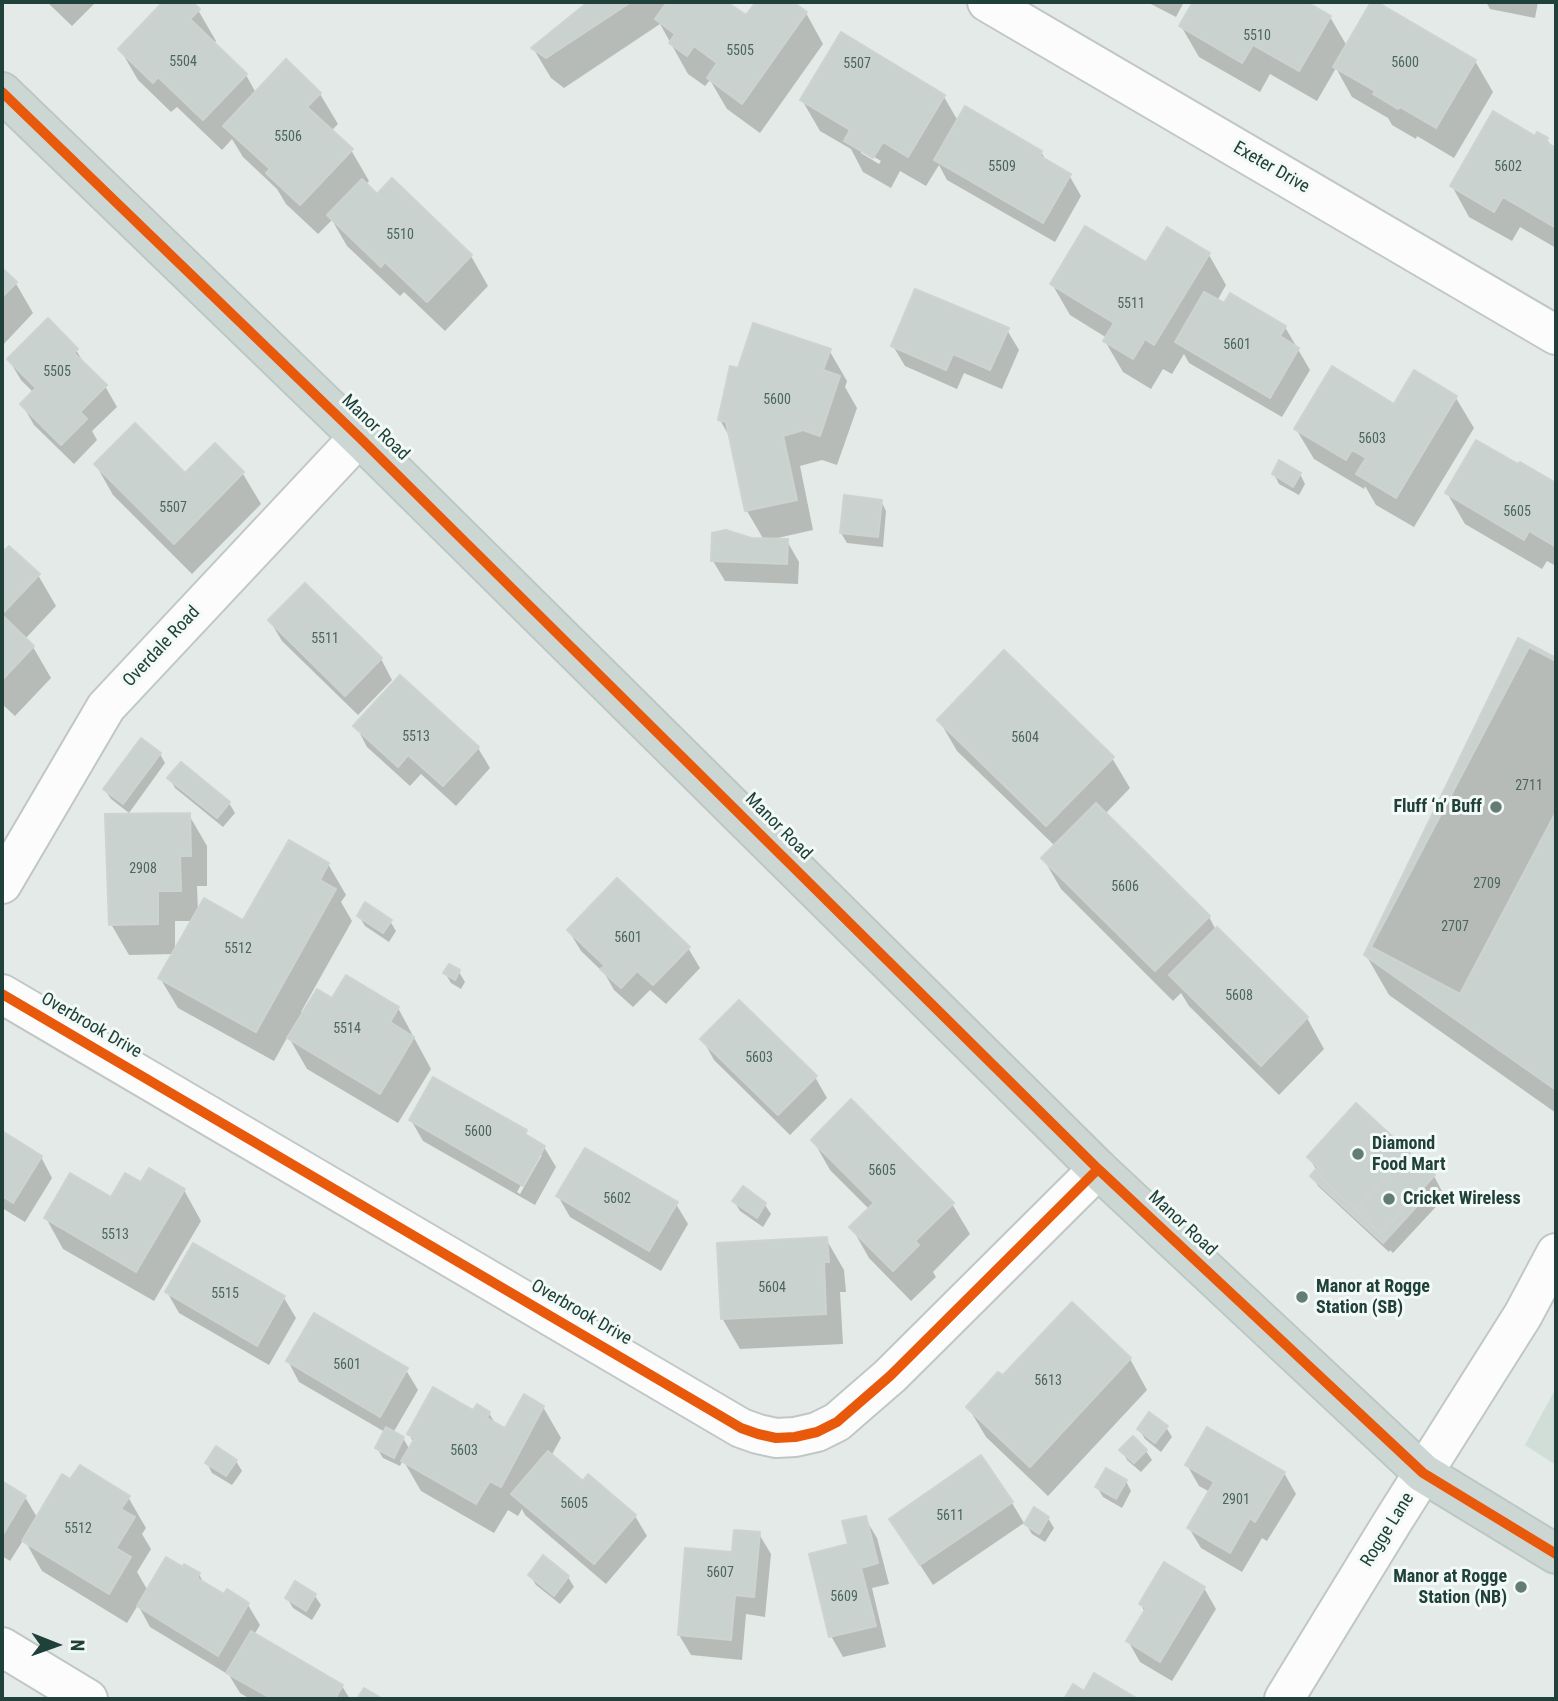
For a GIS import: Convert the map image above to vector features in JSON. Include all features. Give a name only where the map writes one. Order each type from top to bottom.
[{"type":"main road","name":"Manor Road","points":[[2,92],[359,436],[1098,1169],[1423,1473],[1556,1554]]},
{"type":"street","name":"Exeter Drive","points":[[987,2],[1556,335]]},
{"type":"street","name":"Overdale Road","points":[[2,884],[106,707],[359,436]]},
{"type":"street","name":"Overbrook Drive","points":[[2,994],[741,1428],[776,1438],[817,1432],[837,1422],[890,1376],[1098,1169]]},
{"type":"street","name":"Rogge Lane","points":[[1284,1699],[1523,1315],[1556,1253]]},
{"type":"street","points":[[2,1647],[88,1699]]},
{"type":"shaded area","points":[[1556,1388],[1556,1465],[1525,1445]]},
{"type":"building","points":[[163,2],[192,2],[200,9],[190,19],[247,74],[203,120],[158,77],[153,83],[118,49]]},
{"type":"building","points":[[588,2],[631,2],[546,58],[531,48]]},
{"type":"building","points":[[667,2],[727,2],[746,15],[756,2],[793,2],[807,12],[742,104],[707,78],[717,63],[694,46],[687,56],[669,43],[675,34],[655,19]]},
{"type":"building","points":[[1193,2],[1307,2],[1331,16],[1299,71],[1253,45],[1242,63],[1179,26]]},
{"type":"building","points":[[1371,2],[1377,2],[1476,60],[1436,128],[1400,107],[1398,109],[1373,94],[1375,91],[1333,67]]},
{"type":"building","points":[[841,32],[945,95],[908,157],[883,142],[873,158],[844,141],[850,130],[800,100]]},
{"type":"building","points":[[286,59],[321,93],[307,107],[353,149],[300,205],[266,173],[270,169],[223,126]]},
{"type":"building","points":[[965,106],[1042,151],[1040,156],[1071,174],[1043,223],[934,160]]},
{"type":"building","points":[[1493,111],[1535,136],[1537,132],[1548,138],[1546,142],[1556,148],[1556,228],[1503,197],[1494,212],[1450,186]]},
{"type":"building","points":[[392,178],[472,255],[427,302],[385,262],[381,267],[327,215],[362,179],[377,194]]},
{"type":"building","points":[[1085,226],[1146,262],[1167,227],[1210,253],[1154,345],[1145,339],[1133,359],[1103,341],[1114,323],[1050,284]]},
{"type":"building","points":[[2,268],[17,282],[2,297]]},
{"type":"building","points":[[915,289],[1009,328],[990,370],[953,354],[946,370],[891,346]]},
{"type":"building","points":[[1204,292],[1224,303],[1230,293],[1286,326],[1280,336],[1299,348],[1270,398],[1175,342]]},
{"type":"building","points":[[48,318],[78,349],[74,353],[107,385],[80,412],[87,419],[61,445],[20,404],[36,388],[7,359]]},
{"type":"building","points":[[753,323],[831,349],[823,370],[840,376],[820,436],[803,430],[783,436],[797,500],[745,511],[726,422],[718,420],[730,366],[738,368]]},
{"type":"building","points":[[1332,366],[1394,404],[1414,370],[1457,396],[1396,498],[1356,474],[1366,458],[1352,450],[1346,460],[1294,429]]},
{"type":"building","points":[[135,423],[185,473],[215,443],[244,472],[174,544],[94,464]]},
{"type":"building","points":[[1476,440],[1556,483],[1556,547],[1529,531],[1524,540],[1445,493]]},
{"type":"building","points":[[1279,460],[1301,473],[1293,487],[1272,474]]},
{"type":"building","points":[[844,495],[882,500],[878,537],[840,533]]},
{"type":"building","points":[[726,530],[751,538],[788,539],[787,564],[711,561],[712,533]]},
{"type":"building","points":[[9,546],[40,574],[2,614],[2,553]]},
{"type":"building","points":[[305,583],[382,658],[345,696],[268,620]]},
{"type":"building","points":[[2,615],[34,646],[2,680]]},
{"type":"building","name":"Fluff ‘n’ Buff","points":[[1518,638],[1556,658],[1556,1090],[1364,955]]},
{"type":"building","name":"Fluff ‘n’ Buff","points":[[1529,647],[1556,661],[1556,812],[1460,994],[1371,947]]},
{"type":"building","points":[[1004,650],[1114,757],[1046,826],[937,720]]},
{"type":"building","points":[[400,675],[479,747],[443,786],[408,755],[398,767],[353,726]]},
{"type":"building","points":[[141,738],[161,753],[123,804],[103,789]]},
{"type":"building","points":[[181,762],[230,802],[217,818],[167,778]]},
{"type":"building","points":[[1096,803],[1210,916],[1155,971],[1041,858]]},
{"type":"building","points":[[190,813],[191,856],[180,856],[181,891],[158,891],[158,924],[109,925],[105,814]]},
{"type":"building","points":[[289,840],[329,863],[320,880],[336,889],[256,1032],[158,978],[204,898],[243,920]]},
{"type":"building","points":[[617,878],[690,947],[653,985],[637,971],[621,988],[600,969],[605,966],[567,930]]},
{"type":"building","points":[[365,902],[392,920],[383,933],[357,916]]},
{"type":"building","points":[[1217,927],[1308,1017],[1261,1066],[1169,975]]},
{"type":"building","points":[[449,964],[460,970],[455,980],[443,973]]},
{"type":"building","points":[[346,975],[399,1007],[390,1022],[414,1037],[380,1094],[287,1038],[317,989],[332,998]]},
{"type":"building","points":[[739,1000],[817,1076],[778,1115],[700,1039]]},
{"type":"building","points":[[433,1077],[527,1130],[525,1134],[545,1146],[523,1186],[409,1120]]},
{"type":"building","points":[[851,1099],[954,1203],[915,1241],[919,1245],[893,1271],[849,1227],[874,1203],[811,1140]]},
{"type":"building","name":"Diamond Food Mart","points":[[1356,1103],[1409,1152],[1356,1210],[1318,1175],[1322,1171],[1307,1157]]},
{"type":"building","points":[[2,1131],[42,1156],[13,1203],[2,1196]]},
{"type":"building","points":[[585,1148],[678,1202],[649,1251],[556,1196]]},
{"type":"building","name":"Cricket Wireless","points":[[1409,1152],[1435,1175],[1381,1234],[1356,1210]]},
{"type":"building","points":[[1318,1167],[1322,1171],[1318,1175],[1381,1234],[1422,1188],[1428,1194],[1383,1243],[1310,1176]]},
{"type":"building","points":[[149,1168],[185,1189],[136,1272],[44,1218],[70,1173],[111,1197],[125,1173],[141,1182]]},
{"type":"building","points":[[743,1186],[766,1203],[757,1218],[732,1201]]},
{"type":"building","points":[[827,1237],[829,1262],[824,1262],[826,1314],[721,1319],[717,1243]]},
{"type":"building","points":[[193,1243],[285,1296],[257,1346],[165,1292]]},
{"type":"building","points":[[1072,1302],[1131,1358],[1030,1467],[966,1407],[998,1372],[1003,1375]]},
{"type":"building","points":[[314,1313],[408,1368],[380,1417],[286,1361]]},
{"type":"building","points":[[433,1387],[473,1410],[477,1404],[490,1412],[487,1418],[505,1428],[524,1394],[544,1406],[501,1487],[490,1481],[476,1504],[401,1461],[415,1438],[407,1434]]},
{"type":"building","points":[[1149,1412],[1168,1426],[1155,1443],[1137,1429]]},
{"type":"building","points":[[386,1427],[404,1437],[394,1458],[375,1448]]},
{"type":"building","points":[[1207,1427],[1285,1472],[1255,1522],[1250,1518],[1230,1553],[1187,1528],[1214,1482],[1185,1465]]},
{"type":"building","points":[[1133,1436],[1147,1450],[1134,1463],[1119,1450]]},
{"type":"building","points":[[216,1446],[237,1460],[226,1476],[205,1463]]},
{"type":"building","points":[[548,1451],[583,1481],[588,1474],[636,1515],[594,1564],[511,1494]]},
{"type":"building","points":[[981,1455],[1013,1502],[920,1565],[889,1519]]},
{"type":"building","points":[[80,1465],[130,1496],[121,1509],[135,1517],[116,1548],[131,1557],[109,1594],[22,1541],[62,1474],[70,1479]]},
{"type":"building","points":[[1106,1468],[1127,1480],[1116,1499],[1095,1487]]},
{"type":"building","points":[[2,1481],[26,1496],[2,1536]]},
{"type":"building","points":[[1034,1507],[1049,1517],[1039,1534],[1024,1524]]},
{"type":"building","points":[[866,1516],[878,1563],[861,1568],[876,1626],[829,1637],[809,1554],[848,1544],[842,1521]]},
{"type":"building","points":[[734,1530],[760,1532],[754,1597],[735,1595],[731,1640],[678,1635],[685,1548],[732,1552]]},
{"type":"building","points":[[543,1555],[569,1576],[554,1596],[528,1575]]},
{"type":"building","points":[[166,1557],[200,1573],[197,1578],[224,1594],[227,1589],[249,1603],[218,1656],[137,1606]]},
{"type":"building","points":[[1164,1562],[1205,1587],[1160,1662],[1126,1641],[1146,1608],[1139,1604]]},
{"type":"building","points":[[295,1581],[316,1594],[306,1611],[285,1598]]},
{"type":"building","points":[[251,1631],[343,1685],[335,1699],[272,1699],[226,1673]]},
{"type":"building","points":[[1094,1673],[1138,1699],[1064,1699],[1073,1684],[1084,1691]]},
{"type":"building","points":[[364,1688],[383,1699],[357,1699]]},
{"type":"cycle path","points":[[2,92],[359,437],[1098,1169],[1423,1473],[1556,1554]]},
{"type":"cycle path","points":[[2,994],[741,1428],[776,1438],[817,1432],[837,1422],[890,1376],[1098,1169]]},
{"type":"place","name":"Fluff ‘n’ Buff","points":[[1496,807]]},
{"type":"place","name":"Diamond Food Mart","points":[[1358,1154]]},
{"type":"place","name":"Cricket Wireless","points":[[1389,1199]]},
{"type":"place","name":"Manor at Rogge Station (SB)","points":[[1302,1297]]},
{"type":"place","name":"Manor at Rogge Station (NB)","points":[[1521,1587]]}]
